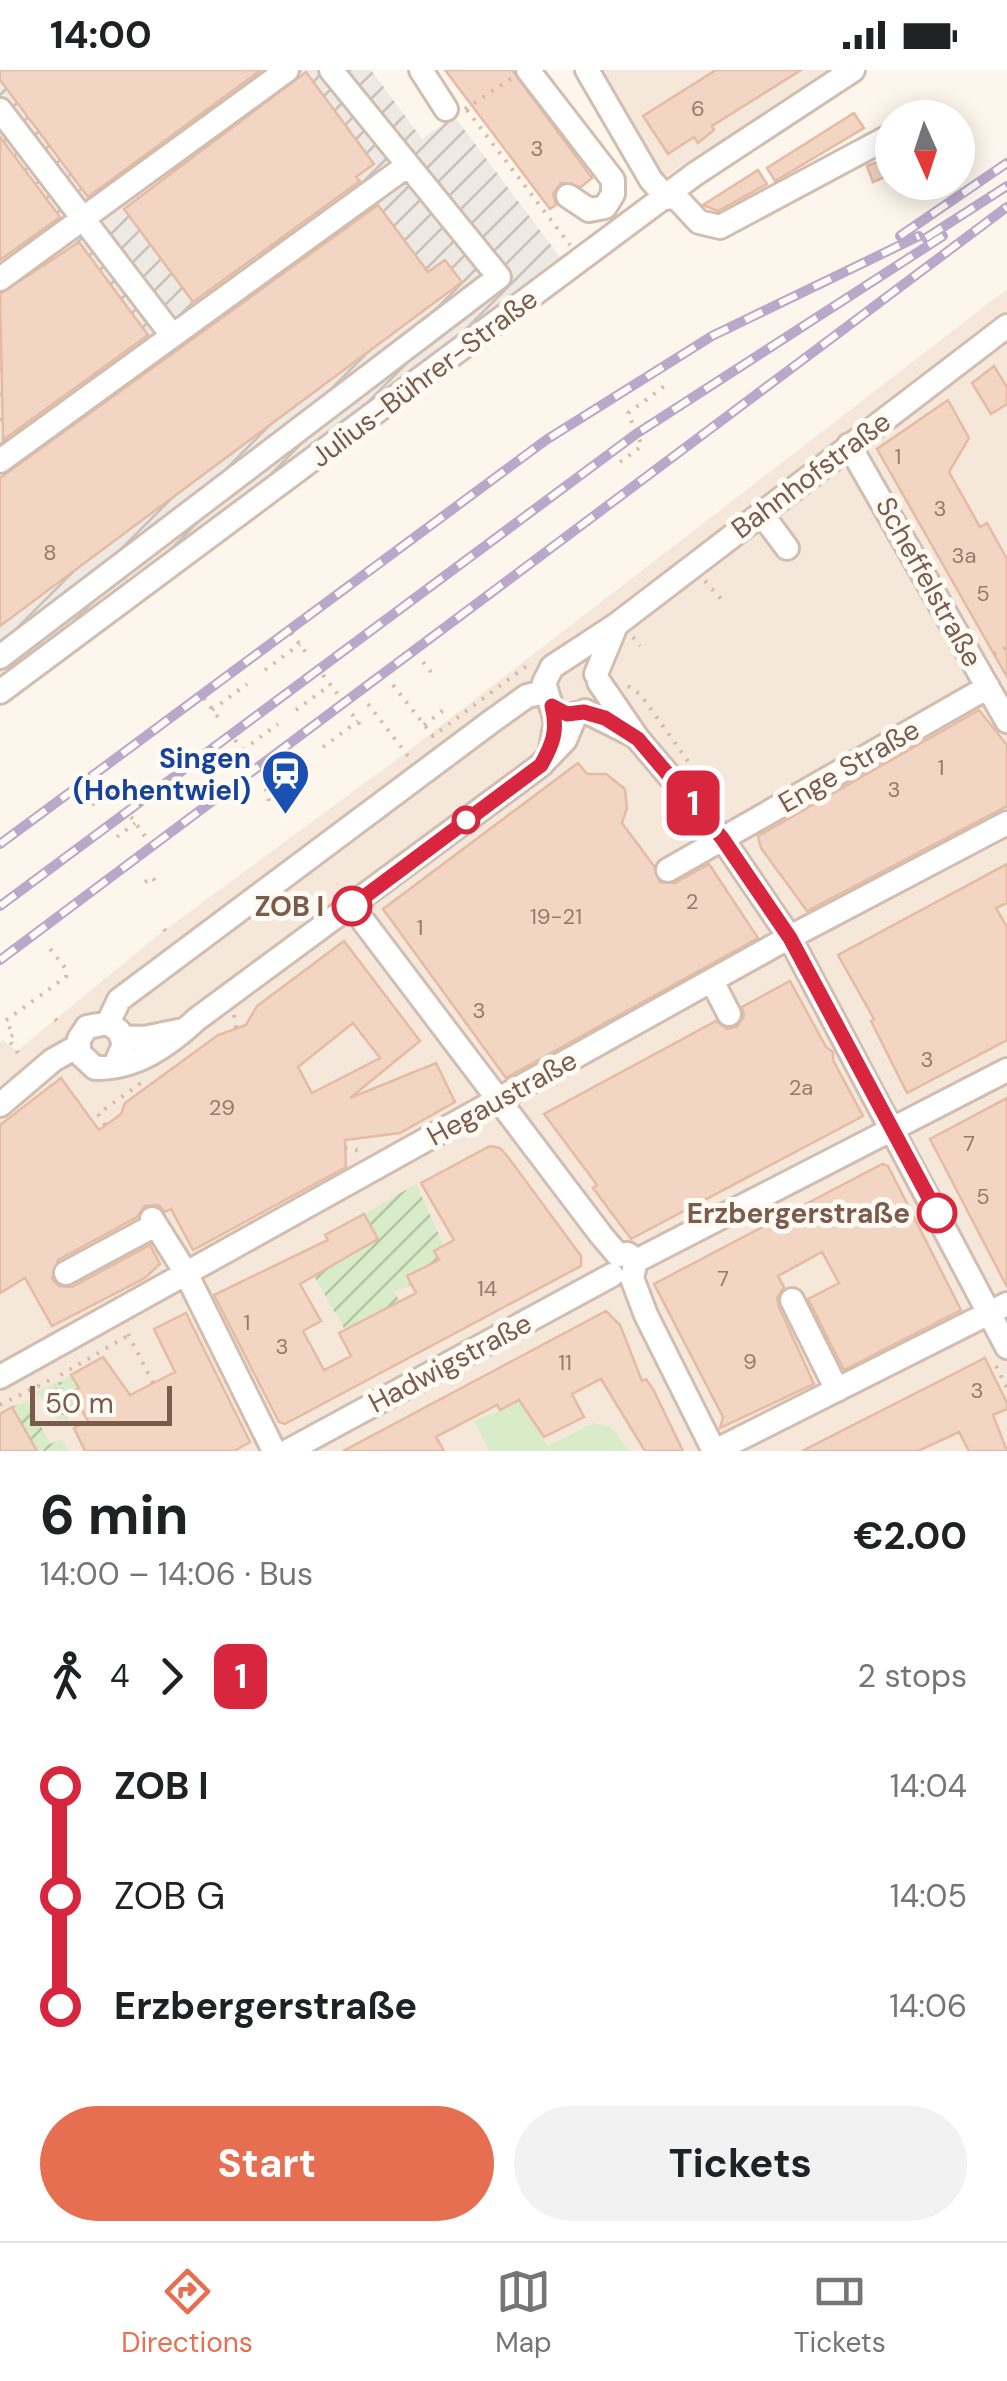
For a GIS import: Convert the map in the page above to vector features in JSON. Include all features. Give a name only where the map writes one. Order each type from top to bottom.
[{"type":"street","points":[[0,279],[287,70]]},
{"type":"street","points":[[0,657],[499,277],[331,70]]},
{"type":"street","points":[[421,70],[456,104]]},
{"type":"street","points":[[526,70],[613,180],[613,194],[605,207],[588,210],[568,196]]},
{"type":"street","points":[[586,70],[651,180],[699,222],[720,227],[875,145]]},
{"type":"street","name":"Julius-Bührer-Straße","points":[[0,692],[669,195],[853,70]]},
{"type":"street","points":[[568,125],[602,95]]},
{"type":"street","points":[[0,110],[172,335]]},
{"type":"street","points":[[0,462],[408,165]]},
{"type":"street","name":"Bahnhofstraße","points":[[548,699],[552,667],[625,631],[761,513],[1007,326]]},
{"type":"street","name":"Scheffelstraße","points":[[849,445],[1007,720]]},
{"type":"street","points":[[761,513],[787,548]]},
{"type":"street","points":[[78,1046],[88,1065],[103,1068],[164,1050],[186,1029],[541,765],[565,740],[580,713],[597,699],[598,678],[625,631]]},
{"type":"street","points":[[568,660],[584,663],[598,678],[638,739],[724,837],[790,938],[890,1130],[998,1308],[998,1351]]},
{"type":"street","name":"Enge Straße","points":[[668,870],[988,687]]},
{"type":"street","points":[[116,1063],[124,1051],[115,1030],[118,1000],[526,696],[548,699],[580,713],[605,718],[638,739]]},
{"type":"street","points":[[541,765],[553,744],[556,722],[548,699]]},
{"type":"street","name":"Hegaustraße","points":[[0,1377],[790,938],[1007,823]]},
{"type":"street","points":[[364,922],[624,1267],[715,1451],[998,1308]]},
{"type":"street","points":[[712,981],[729,1014]]},
{"type":"street","points":[[0,1105],[53,1060],[78,1046],[87,1027],[162,1036],[186,1029]]},
{"type":"street","name":"Hadwigstraße","points":[[288,1451],[624,1267],[1007,1070]]},
{"type":"street","points":[[66,1274],[153,1222],[186,1272],[274,1451]]},
{"type":"street","points":[[792,1300],[837,1390]]},
{"type":"path","points":[[526,70],[456,104],[513,165],[582,261]]},
{"type":"path","points":[[620,462],[642,446],[628,413],[666,385]]},
{"type":"path","points":[[625,631],[640,646]]},
{"type":"path","points":[[292,633],[308,655]]},
{"type":"path","points":[[266,670],[300,644]]},
{"type":"path","points":[[392,684],[433,736],[543,654]]},
{"type":"path","points":[[423,662],[431,672]]},
{"type":"path","points":[[322,675],[339,696]]},
{"type":"path","points":[[212,710],[247,684]]},
{"type":"path","points":[[296,710],[330,685]]},
{"type":"path","points":[[629,688],[648,701],[685,749],[704,784]]},
{"type":"path","points":[[204,698],[220,720]]},
{"type":"path","points":[[368,704],[408,756]]},
{"type":"path","points":[[424,725],[446,708]]},
{"type":"path","points":[[352,714],[364,730]]},
{"type":"path","points":[[323,747],[358,722]]},
{"type":"path","points":[[243,750],[278,724]]},
{"type":"path","points":[[235,740],[252,761]]},
{"type":"path","points":[[272,799],[266,790],[305,761]]},
{"type":"path","points":[[278,769],[284,776]]},
{"type":"path","points":[[100,775],[116,797]]},
{"type":"path","points":[[80,804],[106,784]]},
{"type":"path","points":[[92,805],[111,791]]},
{"type":"path","points":[[131,818],[147,839]]},
{"type":"path","points":[[116,837],[135,823]]},
{"type":"path","points":[[145,882],[152,877],[158,886]]},
{"type":"path","points":[[18,1053],[8,1040],[14,1034],[5,1021],[66,977],[47,945]]},
{"type":"path","points":[[44,960],[53,953]]},
{"type":"path","points":[[234,1015],[236,1028]]},
{"type":"path","points":[[117,1312],[153,1383]]},
{"type":"path","points":[[0,1405],[129,1335]]},
{"type":"path","points":[[998,1351],[1007,1388]]},
{"type":"path","points":[[58,1376],[72,1406],[68,1411],[54,1406],[50,1396],[61,1388]]},
{"type":"path","points":[[54,1406],[66,1395]]},
{"type":"shaded area","points":[[0,70],[371,70],[422,139],[454,116],[560,257],[0,677]]},
{"type":"shaded area","points":[[589,70],[830,70],[656,182]]},
{"type":"shaded area","points":[[1007,289],[1007,1451],[0,1451],[0,1042],[3,1040],[17,1051],[157,936],[400,757]]},
{"type":"green space","points":[[416,1184],[444,1246],[434,1251],[439,1260],[412,1284],[394,1292],[400,1302],[345,1330],[300,1251],[322,1243],[333,1263],[356,1255],[355,1251],[378,1239],[364,1214]]},
{"type":"green space","points":[[71,1375],[79,1388],[72,1392],[80,1407],[66,1420],[56,1419],[37,1392]]},
{"type":"green space","points":[[515,1392],[548,1446],[593,1423],[611,1427],[629,1451],[489,1451],[474,1421],[509,1407],[504,1398]]},
{"type":"green space","points":[[28,1400],[50,1444],[62,1439],[68,1451],[37,1451],[12,1407]]},
{"type":"building","points":[[0,70],[261,70],[88,197],[0,80]]},
{"type":"building","points":[[445,70],[512,70],[592,178],[581,187],[561,183],[553,194],[556,205],[550,209]]},
{"type":"building","points":[[716,70],[801,70],[712,126],[714,130],[698,143],[694,137],[668,154],[643,116]]},
{"type":"building","points":[[306,72],[374,164],[356,177],[360,181],[193,302],[124,209]]},
{"type":"building","points":[[854,113],[864,128],[775,181],[767,168]]},
{"type":"building","points":[[0,137],[60,217],[0,260]]},
{"type":"building","points":[[875,163],[875,181],[873,182],[867,166]]},
{"type":"building","points":[[758,170],[767,184],[718,211],[703,205]]},
{"type":"building","points":[[378,205],[428,272],[445,260],[462,282],[0,626],[0,478]]},
{"type":"building","points":[[79,242],[148,335],[3,440],[0,294]]},
{"type":"building","points":[[994,366],[1007,387],[1007,404],[991,414],[972,383]]},
{"type":"building","points":[[948,400],[969,438],[949,472],[980,527],[987,523],[1007,559],[1007,677],[877,449]]},
{"type":"building","points":[[979,710],[1007,745],[1007,806],[807,911],[761,848],[758,836]]},
{"type":"building","points":[[578,763],[587,774],[606,774],[625,789],[627,808],[622,823],[654,866],[660,882],[675,883],[709,864],[758,938],[506,1078],[383,909]]},
{"type":"building","points":[[1007,864],[1007,903],[996,908],[1007,927],[1007,1040],[907,1093],[871,1021],[874,1019],[838,955]]},
{"type":"building","points":[[344,941],[420,1041],[350,1098],[436,1063],[455,1102],[400,1133],[345,1140],[346,1167],[193,1250],[171,1209],[165,1212],[158,1205],[145,1206],[137,1217],[58,1260],[52,1279],[59,1286],[72,1287],[150,1245],[160,1264],[145,1278],[52,1326],[25,1278],[0,1293],[0,1125],[61,1078],[99,1130],[121,1114],[125,1103],[218,1035],[246,1025],[257,1006]],"holes":[[[353,1023],[380,1058],[312,1093],[298,1067]]]},
{"type":"building","points":[[790,981],[826,1047],[833,1052],[833,1060],[863,1116],[631,1239],[544,1114],[716,1021],[727,1029],[737,1027],[744,1016],[742,1007]]},
{"type":"building","points":[[1007,1098],[1007,1287],[930,1139]]},
{"type":"building","points":[[490,1146],[500,1148],[508,1157],[581,1256],[581,1266],[285,1424],[279,1422],[214,1295],[328,1240],[325,1235],[364,1214],[378,1239],[300,1284],[321,1321],[303,1331],[324,1370],[351,1356],[339,1333],[416,1293],[407,1276],[439,1260],[434,1251],[454,1240],[421,1183]]},
{"type":"building","points":[[882,1164],[888,1166],[961,1310],[844,1370],[808,1299],[839,1283],[822,1252],[778,1276],[784,1287],[777,1298],[779,1307],[814,1384],[720,1428],[723,1417],[654,1284]]},
{"type":"building","points":[[606,1311],[620,1325],[642,1381],[646,1379],[653,1389],[683,1451],[645,1451],[601,1379],[572,1394],[584,1417],[544,1437],[519,1400],[500,1410],[497,1405],[436,1437],[444,1451],[343,1451]]},
{"type":"building","points":[[186,1313],[250,1442],[234,1451],[85,1451],[74,1428],[88,1421],[71,1392],[79,1388],[71,1375],[103,1357],[130,1395],[175,1372],[154,1329]]},
{"type":"building","points":[[985,1358],[1007,1403],[1007,1409],[993,1415],[1007,1451],[969,1451],[959,1432],[918,1451],[802,1451]]},
{"type":"building","points":[[12,1407],[37,1451],[0,1451],[0,1414]]},
{"type":"railway","points":[[900,236],[1007,163]]},
{"type":"railway","points":[[926,238],[1007,186]]},
{"type":"railway","points":[[0,960],[1007,207]]},
{"type":"railway","points":[[0,844],[546,440],[712,336],[919,236]]},
{"type":"railway","points":[[0,906],[636,434],[943,236]]},
{"type":"bus line","name":"1","points":[[352,906],[541,765],[553,744],[556,722],[552,706],[567,714],[584,712],[605,718],[638,739],[722,838],[790,938],[937,1213]]},
{"type":"place","name":"Singen (Hohentwiel)","points":[[286,816]]},
{"type":"place","name":"ZOB I","points":[[352,906]]},
{"type":"place","name":"Erzbergerstraße","points":[[937,1213]]}]
